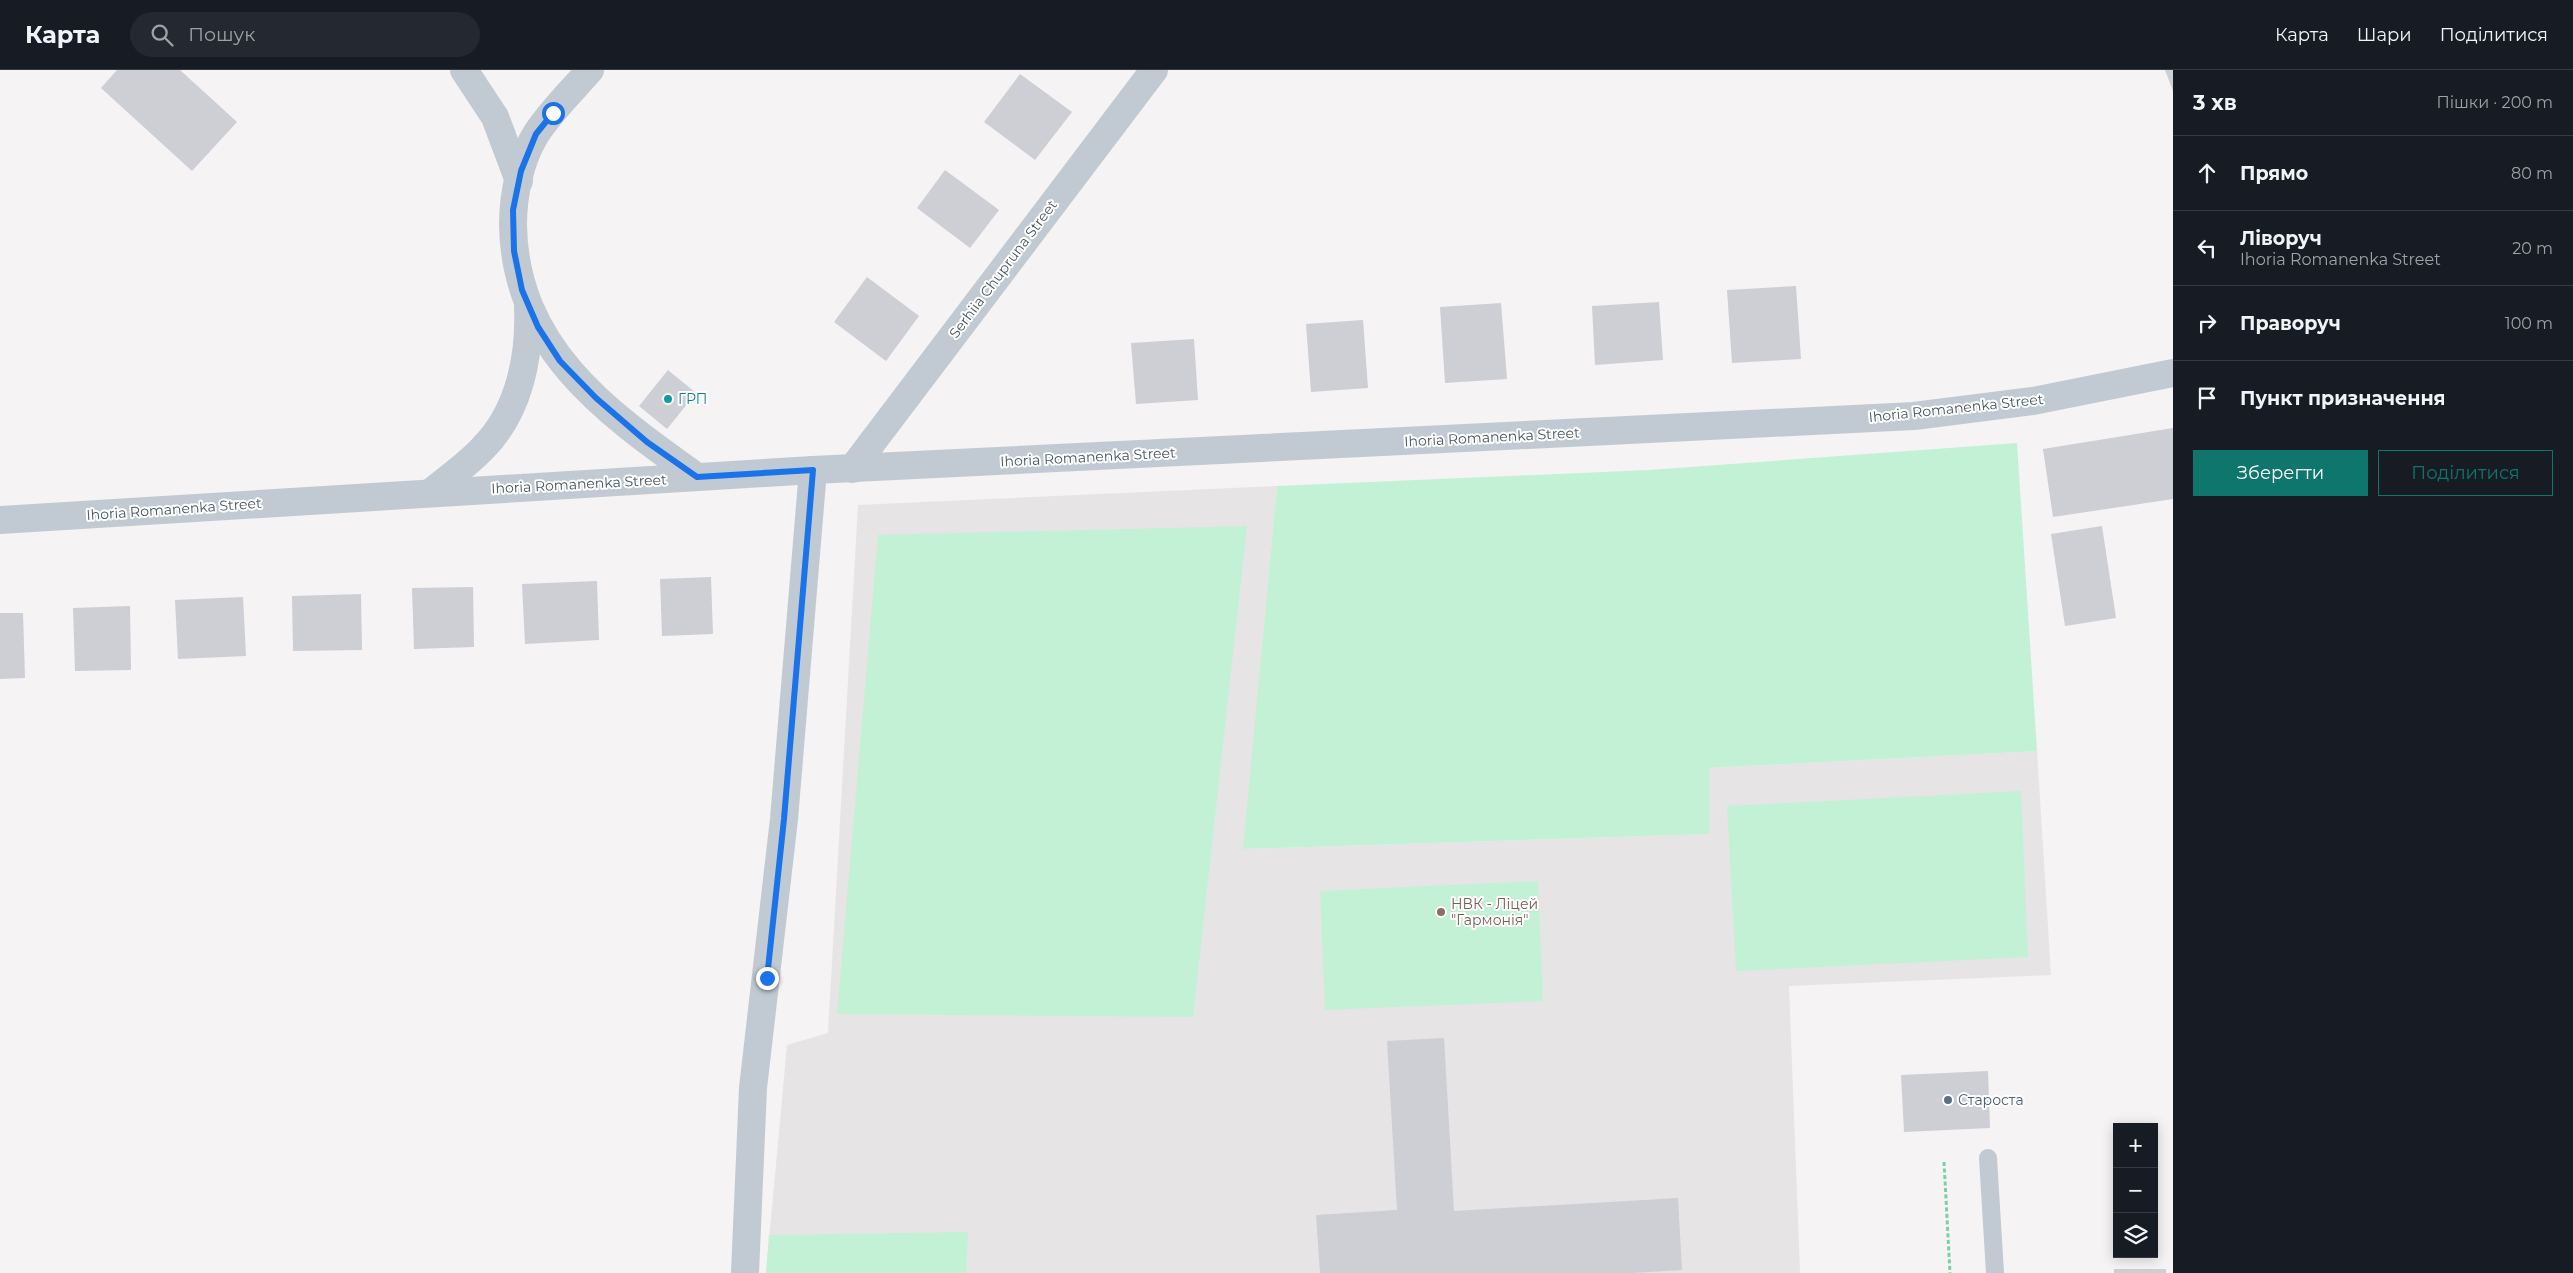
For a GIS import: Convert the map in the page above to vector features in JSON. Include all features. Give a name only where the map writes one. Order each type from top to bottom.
[{"type":"street","points":[[464,70],[495,117],[519,181]]},
{"type":"street","points":[[590,70],[536,134],[519,181],[513,210],[514,251],[522,290],[538,327],[560,361],[596,398],[647,442],[697,477]]},
{"type":"street","name":"Serhiia Chupruna Street","points":[[852,469],[1154,70]]},
{"type":"street","points":[[430,493],[484,447],[502,423],[516,395],[524,366],[529,335],[528,304]]},
{"type":"street","name":"Ihoria Romanenka Street","points":[[0,520],[813,470],[1914,416],[2034,401],[2173,373]]},
{"type":"street","points":[[745,1273],[753,1088],[784,819],[813,470]]},
{"type":"lane","points":[[1988,1158],[1995,1273]]},
{"type":"path","points":[[1944,1162],[1950,1273]]},
{"type":"shaded area","name":"НВК - Ліцей \"Гармонія\"","points":[[1277,486],[1244,849],[1709,834],[1709,768],[2037,751],[2051,975],[1789,986],[1800,1273],[766,1273],[787,1045],[828,1033],[858,505]]},
{"type":"green space","points":[[2017,443],[2037,751],[1709,768],[1709,834],[1243,849],[1277,486],[1649,470]]},
{"type":"green space","points":[[1247,526],[1193,1017],[837,1014],[878,535]]},
{"type":"green space","points":[[2021,791],[2028,957],[1736,971],[1727,806]]},
{"type":"green space","points":[[1538,881],[1543,1001],[1325,1010],[1320,891]]},
{"type":"green space","points":[[968,1232],[966,1273],[766,1273],[769,1235]]},
{"type":"building","points":[[117,70],[180,70],[237,122],[192,171],[101,88]]},
{"type":"building","points":[[2165,70],[2173,70],[2173,91]]},
{"type":"building","points":[[1020,74],[1072,112],[1035,160],[984,122]]},
{"type":"building","points":[[945,170],[999,210],[970,248],[917,208]]},
{"type":"building","points":[[867,277],[919,316],[886,361],[834,322]]},
{"type":"building","points":[[1796,286],[1801,359],[1732,363],[1727,290]]},
{"type":"building","points":[[1659,302],[1663,360],[1595,365],[1592,306]]},
{"type":"building","points":[[1501,303],[1507,379],[1445,383],[1440,307]]},
{"type":"building","points":[[1363,320],[1368,388],[1311,392],[1306,324]]},
{"type":"building","points":[[1194,339],[1198,400],[1136,404],[1131,343]]},
{"type":"building","name":"ГРП","points":[[668,370],[696,393],[667,429],[639,406]]},
{"type":"building","points":[[2173,428],[2173,499],[2053,517],[2043,449]]},
{"type":"building","points":[[2102,526],[2116,618],[2065,626],[2051,534]]},
{"type":"building","points":[[711,577],[713,634],[662,636],[660,579]]},
{"type":"building","points":[[597,581],[599,640],[525,644],[522,584]]},
{"type":"building","points":[[473,587],[474,647],[414,649],[412,588]]},
{"type":"building","points":[[361,594],[362,650],[293,651],[292,596]]},
{"type":"building","points":[[243,597],[246,656],[178,659],[175,600]]},
{"type":"building","points":[[130,606],[131,670],[75,671],[73,608]]},
{"type":"building","points":[[0,613],[23,613],[25,678],[0,679]]},
{"type":"building","points":[[1444,1038],[1454,1211],[1678,1198],[1682,1270],[1632,1273],[1320,1273],[1316,1215],[1397,1210],[1387,1041]]},
{"type":"building","points":[[1988,1071],[1990,1128],[1904,1132],[1901,1075]]},
{"type":"building","points":[[2114,1269],[2166,1269],[2166,1273],[2114,1273]]},
{"type":"place","name":"ГРП","points":[[668,399]]},
{"type":"place","name":"НВК - Ліцей \"Гармонія\"","points":[[1441,912]]},
{"type":"place","name":"Староста","points":[[1948,1100]]},
{"type":"route","points":[[553,113],[536,134],[521,171],[513,210],[514,251],[522,290],[538,327],[560,361],[596,398],[647,442],[697,477],[813,470],[784,819],[767,978]]}]
